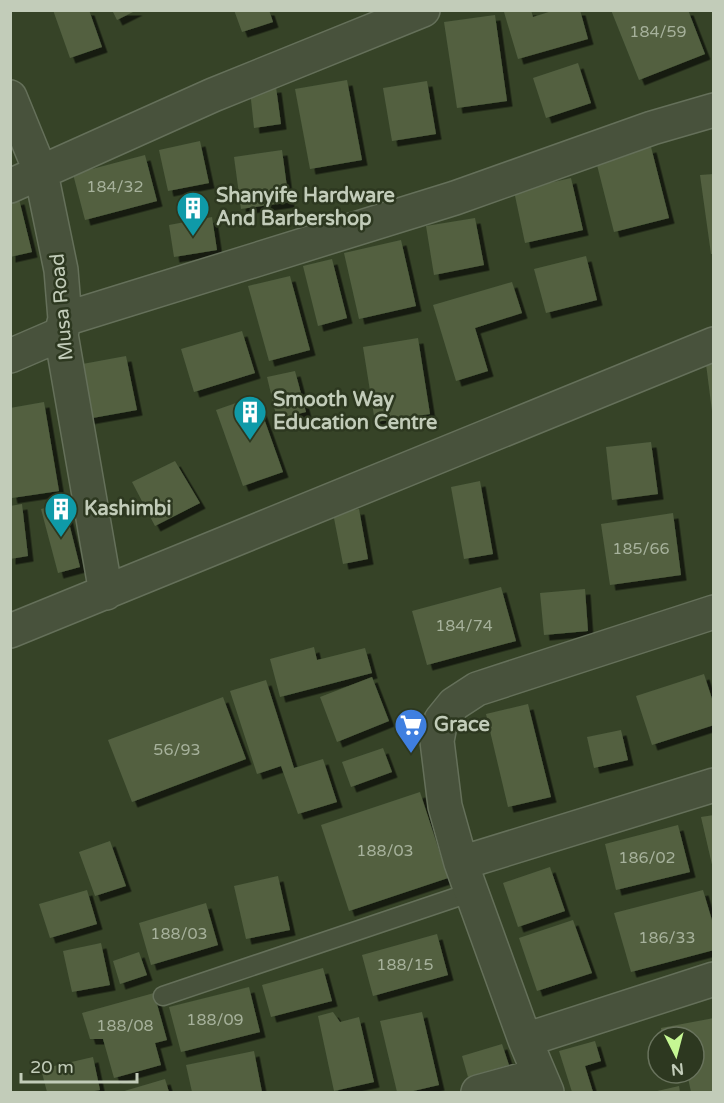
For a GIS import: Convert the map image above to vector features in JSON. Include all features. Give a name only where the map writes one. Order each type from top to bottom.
[{"type":"street","points":[[10,186],[213,95],[423,10]]},
{"type":"street","name":"Musa Road","points":[[10,97],[41,173],[62,270],[63,327],[106,593]]},
{"type":"street","points":[[10,356],[63,327],[455,198],[652,128],[714,110]]},
{"type":"street","points":[[10,631],[714,344]]},
{"type":"street","points":[[478,1092],[543,1084],[466,878],[445,806],[437,741],[441,720],[454,704],[477,689],[714,612]]},
{"type":"street","points":[[466,878],[714,785]]},
{"type":"street","points":[[525,1040],[714,979]]},
{"type":"lane","points":[[163,996],[466,878]]},
{"type":"building","points":[[53,10],[89,10],[102,47],[70,58]]},
{"type":"building","points":[[112,10],[137,10],[117,20]]},
{"type":"building","points":[[234,10],[269,10],[273,22],[242,32]]},
{"type":"building","points":[[531,10],[533,17],[555,10],[580,10],[588,39],[518,59],[504,12]]},
{"type":"building","points":[[611,10],[688,10],[705,54],[639,80]]},
{"type":"building","points":[[495,15],[507,101],[457,108],[444,22]]},
{"type":"building","points":[[578,63],[591,103],[546,118],[533,78]]},
{"type":"building","points":[[347,80],[362,160],[310,169],[295,89]]},
{"type":"building","points":[[427,81],[436,134],[392,141],[383,88]]},
{"type":"building","points":[[276,87],[281,124],[254,128],[250,90]]},
{"type":"building","points":[[200,141],[209,183],[168,191],[159,150]]},
{"type":"building","points":[[651,147],[669,218],[614,232],[596,161]]},
{"type":"building","points":[[282,150],[289,202],[241,209],[234,157]]},
{"type":"building","points":[[145,155],[157,201],[85,220],[73,174]]},
{"type":"building","points":[[714,174],[714,254],[711,254],[700,175]]},
{"type":"building","points":[[571,178],[583,230],[525,243],[514,191]]},
{"type":"building","points":[[19,199],[32,252],[10,257],[10,201]]},
{"type":"building","name":"Shanyife Hardware And Barbershop","points":[[212,217],[217,250],[174,257],[169,225]]},
{"type":"building","points":[[475,218],[484,265],[434,275],[426,226]]},
{"type":"building","points":[[401,240],[416,306],[359,319],[344,253]]},
{"type":"building","points":[[586,256],[597,300],[546,313],[534,269]]},
{"type":"building","points":[[332,259],[347,318],[318,326],[303,266]]},
{"type":"building","name":"Smooth Way Education Centre","points":[[290,276],[310,350],[269,361],[248,286]]},
{"type":"building","points":[[512,282],[522,313],[475,328],[488,371],[456,381],[433,305]]},
{"type":"building","name":"Smooth Way Education Centre","points":[[242,331],[255,373],[194,392],[181,349]]},
{"type":"building","points":[[418,338],[430,414],[375,422],[363,347]]},
{"type":"building","points":[[714,355],[714,411],[712,411],[705,356]]},
{"type":"building","points":[[126,356],[137,410],[87,419],[77,365]]},
{"type":"building","name":"Smooth Way Education Centre","points":[[295,371],[306,412],[277,419],[267,377]]},
{"type":"building","name":"Smooth Way Education Centre","points":[[256,396],[283,472],[243,486],[216,410]]},
{"type":"building","points":[[44,402],[59,491],[12,498],[10,408]]},
{"type":"building","points":[[651,442],[658,494],[612,500],[606,447]]},
{"type":"building","points":[[175,461],[200,503],[155,526],[132,482]]},
{"type":"building","points":[[480,481],[493,554],[464,559],[451,487]]},
{"type":"building","name":"Kashimbi","points":[[64,503],[80,567],[58,573],[41,509]]},
{"type":"building","points":[[22,504],[28,556],[10,559],[10,506]]},
{"type":"building","points":[[359,509],[368,559],[343,564],[333,513]]},
{"type":"building","points":[[673,513],[681,575],[610,585],[601,524]]},
{"type":"building","points":[[501,587],[516,641],[427,665],[412,611]]},
{"type":"building","points":[[585,589],[588,631],[544,635],[540,593]]},
{"type":"building","points":[[314,647],[317,660],[365,648],[372,673],[280,697],[270,659]]},
{"type":"building","points":[[704,674],[714,705],[714,725],[652,745],[636,696]]},
{"type":"building","points":[[372,677],[389,721],[337,742],[320,697]]},
{"type":"building","points":[[266,680],[294,768],[323,759],[337,802],[298,814],[281,766],[257,774],[230,691]]},
{"type":"building","points":[[223,697],[246,759],[132,802],[108,740]]},
{"type":"building","points":[[528,704],[551,797],[508,807],[486,714]]},
{"type":"building","points":[[621,730],[628,760],[594,768],[587,737]]},
{"type":"building","points":[[383,748],[392,772],[351,787],[342,762]]},
{"type":"building","points":[[420,792],[448,878],[349,911],[321,825]]},
{"type":"building","points":[[714,815],[714,868],[713,869],[701,817]]},
{"type":"building","points":[[678,825],[690,872],[616,890],[605,844]]},
{"type":"building","points":[[110,841],[126,886],[95,896],[79,852]]},
{"type":"building","points":[[550,867],[565,911],[518,927],[503,883]]},
{"type":"building","points":[[278,876],[290,930],[246,939],[234,886]]},
{"type":"building","points":[[87,890],[97,924],[50,938],[39,904]]},
{"type":"building","points":[[703,890],[714,927],[714,950],[631,972],[614,913]]},
{"type":"building","points":[[206,903],[218,945],[151,965],[139,923]]},
{"type":"building","points":[[573,920],[592,973],[537,991],[519,938]]},
{"type":"building","points":[[437,934],[448,975],[373,996],[362,955]]},
{"type":"building","points":[[101,943],[110,985],[72,992],[63,951]]},
{"type":"building","points":[[139,952],[147,975],[120,984],[113,961]]},
{"type":"building","points":[[323,968],[332,1001],[271,1017],[262,985]]},
{"type":"building","points":[[249,987],[260,1032],[181,1052],[169,1007]]},
{"type":"building","points":[[154,993],[167,1040],[155,1043],[161,1065],[114,1078],[103,1039],[90,1039],[82,1013]]},
{"type":"building","points":[[333,1012],[340,1022],[359,1017],[374,1082],[334,1091],[318,1016]]},
{"type":"building","points":[[422,1012],[439,1085],[409,1092],[397,1092],[380,1021]]},
{"type":"building","points":[[714,1018],[714,1092],[691,1092],[690,1085],[706,1085],[706,1025],[677,1025]]},
{"type":"building","points":[[595,1041],[601,1061],[585,1066],[593,1092],[572,1092],[559,1051]]},
{"type":"building","points":[[502,1044],[509,1065],[468,1077],[462,1056]]},
{"type":"building","points":[[254,1051],[262,1092],[192,1092],[186,1065]]},
{"type":"building","points":[[93,1057],[100,1090],[47,1092],[41,1069]]},
{"type":"building","points":[[165,1079],[169,1092],[121,1092]]},
{"type":"building","points":[[679,1086],[680,1092],[653,1092]]},
{"type":"place","name":"Shanyife Hardware And Barbershop","points":[[193,237]]},
{"type":"place","name":"Smooth Way Education Centre","points":[[250,441]]},
{"type":"place","name":"Kashimbi","points":[[61,538]]},
{"type":"place","name":"Grace","points":[[411,754]]}]
